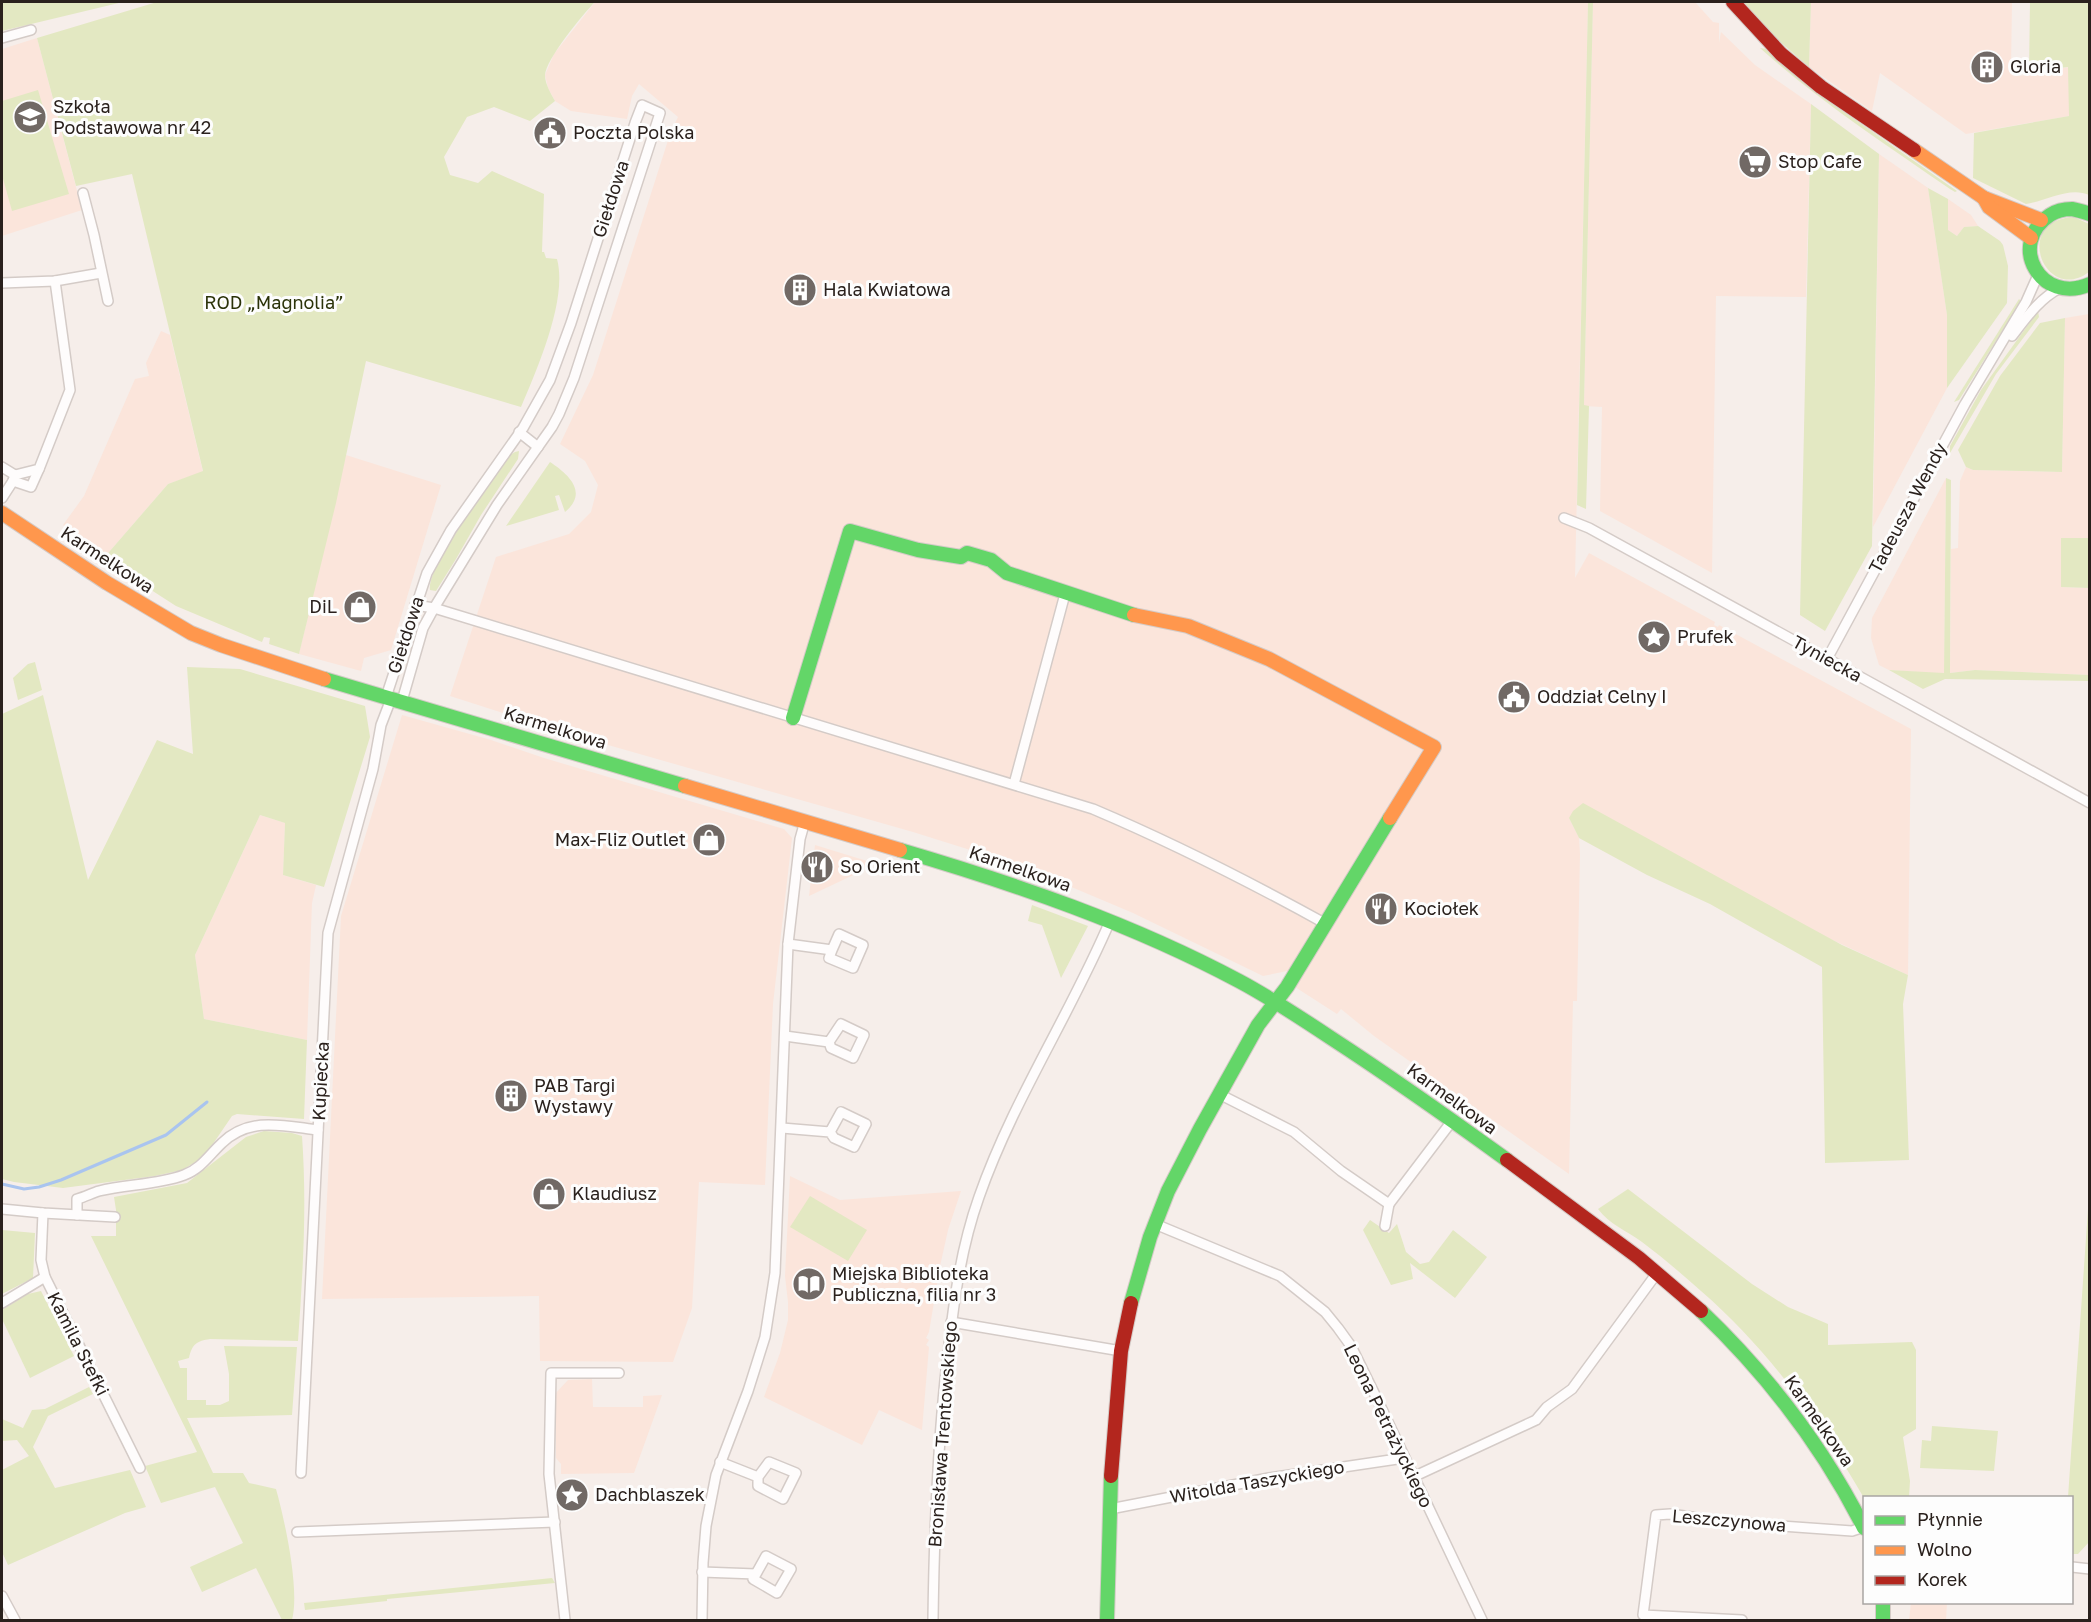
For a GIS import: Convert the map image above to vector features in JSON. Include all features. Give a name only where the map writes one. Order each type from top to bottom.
[{"type":"street","points":[[1733,2],[1781,54],[1821,87],[1984,198],[2022,215],[2041,220]]},
{"type":"street","points":[[2,38],[31,30]]},
{"type":"street","name":"Giełdowa","points":[[642,105],[660,113],[574,378],[559,414],[496,506],[469,553],[446,586],[423,628],[393,699],[415,604],[427,573],[440,548],[519,432],[550,380],[642,105]]},
{"type":"street","points":[[83,193],[108,301]]},
{"type":"street","points":[[1984,198],[1989,207],[2031,238]]},
{"type":"street","points":[[2090,214],[2076,209],[2061,209],[2041,220],[2031,238],[2029,254],[2038,275],[2052,285],[2073,289],[2090,284]]},
{"type":"street","points":[[601,228],[621,234]]},
{"type":"street","points":[[588,270],[607,277]]},
{"type":"street","points":[[2,283],[55,280],[101,273]]},
{"type":"street","name":"Tadeusza Wendy","points":[[1827,659],[1965,404],[2030,296],[2038,275]]},
{"type":"street","points":[[2,468],[31,488],[70,390],[55,280]]},
{"type":"street","name":"Tadeusza Wendy","points":[[1993,359],[2039,303],[2060,288]]},
{"type":"street","points":[[519,432],[538,447]]},
{"type":"street","points":[[2,498],[14,478],[39,469]]},
{"type":"street","name":"Karmelkowa","points":[[2,513],[107,584],[191,633],[221,645],[393,699],[1027,889],[1110,921],[1193,958],[1275,1002],[1378,1067],[1452,1121],[1657,1273],[1728,1335],[1778,1392],[1825,1459],[1863,1525]]},
{"type":"street","name":"Tyniecka","points":[[1564,518],[1589,528],[2090,802]]},
{"type":"street","points":[[793,718],[850,531],[918,550],[961,557],[967,553],[991,560],[1007,573],[1065,594],[1122,612],[1188,626],[1269,659],[1434,747],[1287,987],[1258,1025],[1168,1191],[1155,1224],[1135,1286],[1121,1351],[1110,1509],[1107,1620]]},
{"type":"street","points":[[1014,784],[1065,594]]},
{"type":"street","points":[[415,604],[1093,809],[1152,834],[1238,876],[1326,924]]},
{"type":"street","name":"Kupiecka","points":[[302,1473],[328,933],[373,769],[381,725],[393,699]]},
{"type":"street","points":[[702,1620],[702,1572],[706,1526],[720,1462],[748,1391],[765,1337],[776,1266],[788,944],[800,839],[805,821]]},
{"type":"street","name":"Bronisława Trentowskiego","points":[[933,1620],[938,1470],[951,1322],[958,1275],[966,1243],[979,1198],[999,1145],[1032,1074],[1110,921]]},
{"type":"street","points":[[788,944],[832,950]]},
{"type":"street","points":[[784,1035],[829,1042]]},
{"type":"street","points":[[1221,1095],[1294,1132],[1341,1171],[1389,1204]]},
{"type":"street","points":[[1385,1226],[1389,1204],[1452,1121]]},
{"type":"street","points":[[77,1215],[77,1199],[97,1191],[174,1179],[190,1173],[207,1160],[224,1141],[242,1129],[261,1124],[318,1130]]},
{"type":"street","points":[[782,1128],[830,1132]]},
{"type":"street","points":[[2,1209],[43,1214],[114,1217]]},
{"type":"street","name":"Kamila Stefki","points":[[43,1214],[41,1260],[45,1278],[140,1468]]},
{"type":"street","name":"Leona Petrażyckiego","points":[[1155,1224],[1280,1276],[1325,1312],[1351,1346],[1482,1620]]},
{"type":"street","points":[[1413,1477],[1536,1420],[1547,1407],[1572,1389],[1657,1273]]},
{"type":"street","points":[[2,1303],[45,1278]]},
{"type":"street","points":[[951,1322],[1121,1351]]},
{"type":"street","points":[[565,1620],[549,1474],[550,1373],[619,1373]]},
{"type":"street","name":"Witolda Taszyckiego","points":[[1110,1509],[1269,1478],[1404,1458]]},
{"type":"street","points":[[720,1462],[758,1477]]},
{"type":"street","points":[[769,1462],[796,1473],[783,1499],[758,1486],[758,1477],[769,1462]]},
{"type":"street","name":"Leszczynowa","points":[[1742,1620],[1643,1615],[1656,1515],[1670,1514],[1727,1522],[1852,1532],[1863,1527]]},
{"type":"street","points":[[297,1532],[555,1522]]},
{"type":"street","points":[[2073,1568],[2090,1569]]},
{"type":"street","points":[[702,1572],[756,1574]]},
{"type":"street","points":[[2,1596],[15,1620]]},
{"type":"street","points":[[1883,1604],[1883,1620]]},
{"type":"shaded area","points":[[595,2],[1588,2],[1575,578],[1589,553],[1715,622],[1714,625],[1718,627],[1719,625],[1911,729],[1908,975],[1569,818],[1579,838],[1580,854],[1577,1001],[1573,1001],[1569,1174],[1374,1036],[1341,1009],[1337,1014],[1295,987],[1302,975],[1292,970],[1263,976],[1133,913],[1024,867],[913,832],[559,731],[450,696],[496,557],[569,534],[591,512],[598,485],[585,461],[560,444],[593,375],[671,131],[678,117],[639,84],[632,96],[627,119],[571,111],[555,101],[548,88],[545,75],[554,54]]},
{"type":"shaded area","points":[[1593,2],[1695,2],[1713,22],[1719,23],[1719,43],[1721,32],[1755,65],[1811,104],[1806,297],[1716,296],[1712,573],[1600,511],[1602,407],[1584,406]]},
{"type":"shaded area","points":[[1811,2],[2012,2],[2011,69],[2020,76],[2069,67],[2069,116],[1966,134],[1880,73],[1872,111],[1809,67]]},
{"type":"shaded area","name":"Szkoła Podstawowa nr 42","points":[[37,38],[82,210],[2,236],[2,49]]},
{"type":"shaded area","points":[[1879,154],[1928,188],[1947,315],[1947,388],[1873,527]]},
{"type":"shaded area","points":[[1948,199],[1971,215],[1978,226],[1964,227],[1957,236],[1948,230]]},
{"type":"shaded area","points":[[2089,314],[2089,538],[2061,538],[2061,587],[2089,588],[2089,675],[1975,670],[1950,673],[1951,549],[1958,548],[1960,481],[1966,467],[1973,470],[2062,472],[2065,318]]},
{"type":"shaded area","points":[[161,331],[170,335],[203,472],[168,484],[103,559],[63,525],[84,496],[135,379],[149,376],[146,363]]},
{"type":"shaded area","points":[[346,455],[441,485],[391,650],[364,658],[361,671],[299,654]]},
{"type":"shaded area","points":[[1946,478],[1944,674],[1889,670],[1879,665],[1871,638],[1872,618]]},
{"type":"shaded area","points":[[402,715],[784,829],[792,838],[773,1004],[765,1185],[699,1182],[692,1308],[673,1362],[540,1361],[539,1296],[322,1299],[341,916]]},
{"type":"shaded area","points":[[260,815],[285,823],[283,875],[316,885],[312,903],[307,1040],[204,1019],[195,955]]},
{"type":"shaded area","points":[[815,845],[867,861],[864,870],[809,896]]},
{"type":"shaded area","points":[[790,1176],[840,1200],[961,1191],[948,1230],[926,1338],[929,1340],[926,1345],[929,1347],[922,1430],[879,1410],[862,1445],[764,1397],[780,1353],[788,1320],[785,1276]]},
{"type":"shaded area","points":[[592,1379],[593,1407],[643,1407],[643,1396],[662,1395],[634,1473],[561,1474],[561,1464],[556,1458],[555,1394],[568,1380]]},
{"type":"shaded area","points":[[1911,1604],[1947,1604],[1946,1620],[1909,1620]]},
{"type":"green space","points":[[2,2],[123,2],[2,31]]},
{"type":"green space","name":"ROD „Magnolia”","points":[[157,2],[595,2],[566,37],[547,68],[546,82],[555,101],[530,121],[494,107],[467,117],[444,157],[450,175],[478,183],[492,171],[544,194],[542,252],[546,258],[557,259],[558,294],[549,334],[521,407],[366,361],[336,503],[299,654],[269,644],[270,638],[264,637],[262,642],[176,606],[103,559],[168,484],[203,471],[132,174],[76,186],[37,38]]},
{"type":"green space","points":[[1588,2],[1593,2],[1584,405],[1589,406],[1586,509],[1577,505]]},
{"type":"green space","points":[[1743,2],[1811,2],[1809,67],[1775,37]]},
{"type":"green space","points":[[2030,2],[2089,2],[2089,195],[2066,193],[2026,204],[1973,178],[1974,133],[2069,116],[2068,67],[2029,72]]},
{"type":"green space","points":[[1760,48],[1767,49],[1795,75],[1830,102],[1957,191],[1950,189],[1853,122]]},
{"type":"green space","points":[[38,90],[69,194],[12,211],[2,175],[2,101]]},
{"type":"green space","points":[[1811,104],[1879,154],[1872,546],[1825,631],[1800,615]]},
{"type":"green space","points":[[1928,188],[1948,199],[1948,230],[1957,236],[1964,227],[1978,226],[2003,245],[2008,266],[2007,303],[1947,388],[1947,315]]},
{"type":"green space","points":[[2074,217],[2089,224],[2089,272],[2073,279],[2059,278],[2048,270],[2041,258],[2039,244],[2044,231],[2055,222]]},
{"type":"green space","points":[[2019,299],[2021,301],[1959,400],[1954,402]]},
{"type":"green space","points":[[2038,311],[2039,317],[1996,374],[1950,453],[1950,446],[1981,390]]},
{"type":"green space","points":[[2065,318],[2062,472],[1973,470],[1966,467],[1958,450],[2000,376],[2040,323]]},
{"type":"green space","points":[[519,451],[518,459],[481,515],[436,591],[430,590],[432,578],[449,543],[510,455]]},
{"type":"green space","points":[[550,462],[573,484],[576,491],[572,505],[565,512],[559,495],[555,496],[559,510],[506,526]]},
{"type":"green space","points":[[1946,478],[1951,480],[1950,673],[1975,670],[2089,675],[2089,681],[1945,679],[1923,689],[1889,670],[1944,673]]},
{"type":"green space","points":[[2061,538],[2089,538],[2089,588],[2061,587]]},
{"type":"green space","points":[[35,662],[42,690],[18,700],[13,678],[28,664]]},
{"type":"green space","points":[[187,667],[240,669],[365,706],[370,737],[324,887],[283,875],[285,823],[260,815],[195,955],[204,1019],[307,1040],[304,1119],[237,1114],[232,1116],[204,1157],[182,1170],[155,1176],[63,1188],[2,1179],[2,714],[43,695],[88,880],[157,740],[193,754]]},
{"type":"green space","points":[[1583,803],[1842,945],[1908,975],[1903,1004],[1909,1160],[1825,1163],[1822,967],[1710,904],[1647,875],[1579,838],[1569,818],[1573,811]]},
{"type":"green space","points":[[1032,905],[1088,926],[1061,978],[1042,925],[1028,921]]},
{"type":"green space","points":[[264,1131],[302,1136],[304,1213],[298,1341],[210,1339],[196,1344],[189,1358],[178,1361],[180,1368],[187,1368],[187,1400],[206,1400],[206,1405],[220,1405],[229,1401],[229,1374],[224,1346],[297,1347],[292,1415],[187,1418],[213,1473],[243,1473],[249,1483],[276,1489],[293,1574],[292,1620],[282,1620],[256,1568],[202,1592],[190,1567],[243,1543],[215,1487],[161,1503],[145,1466],[197,1452],[91,1236],[116,1236],[114,1197],[187,1183],[246,1137]]},
{"type":"green space","points":[[1628,1189],[1752,1284],[1788,1307],[1828,1324],[1828,1345],[1912,1342],[1916,1350],[1916,1429],[1903,1437],[1910,1481],[1909,1496],[1863,1496],[1830,1442],[1792,1388],[1749,1338],[1679,1272],[1642,1242],[1613,1223],[1598,1209]]},
{"type":"green space","points":[[2089,1195],[2089,1542],[2078,1554],[2073,1554],[2073,1496],[2068,1496]]},
{"type":"green space","points":[[810,1196],[867,1230],[848,1261],[790,1227]]},
{"type":"green space","points":[[1370,1220],[1389,1233],[1397,1224],[1406,1252],[1420,1264],[1429,1262],[1453,1230],[1487,1257],[1455,1298],[1410,1263],[1413,1279],[1391,1285],[1363,1230]]},
{"type":"green space","points":[[2,1230],[35,1233],[33,1278],[2,1294]]},
{"type":"green space","points":[[41,1291],[74,1356],[30,1378],[2,1319],[2,1310],[28,1294]]},
{"type":"green space","points":[[89,1387],[93,1394],[48,1416],[33,1447],[55,1488],[130,1470],[146,1507],[125,1513],[8,1565],[2,1552],[2,1470],[29,1456],[17,1440],[2,1441],[2,1419],[23,1428],[32,1410],[45,1409]]},
{"type":"green space","points":[[1932,1426],[1998,1431],[1994,1471],[1920,1468],[1922,1440],[1931,1441]]},
{"type":"green space","points":[[552,1578],[555,1583],[387,1599],[387,1601],[305,1610],[304,1603]]},
{"type":"waterway","points":[[2,1184],[24,1189],[61,1180],[166,1135],[207,1102]]},
{"type":"traffic: fast","points":[[2090,214],[2072,209],[2061,210],[2050,215],[2037,227],[2031,241],[2030,255],[2035,269],[2044,279],[2057,287],[2072,289],[2090,284]]},
{"type":"traffic: fast","points":[[793,718],[850,531],[918,550],[961,557],[967,553],[991,560],[1007,573],[1134,615]]},
{"type":"traffic: fast","points":[[324,679],[685,786]]},
{"type":"traffic: fast","points":[[1131,1303],[1150,1237],[1168,1191],[1200,1129],[1258,1025],[1287,987],[1390,818]]},
{"type":"traffic: fast","points":[[900,850],[1030,891],[1115,923],[1198,960],[1286,1008],[1507,1160]]},
{"type":"traffic: fast","points":[[1701,1311],[1749,1360],[1792,1412],[1830,1468],[1863,1526]]},
{"type":"traffic: fast","points":[[1107,1620],[1111,1476]]},
{"type":"traffic: fast","points":[[1883,1604],[1883,1620]]},
{"type":"traffic: slow","points":[[1914,150],[1984,198],[2041,220]]},
{"type":"traffic: slow","points":[[1984,198],[1989,207],[2031,238]]},
{"type":"traffic: slow","points":[[2,513],[107,583],[191,633],[324,679]]},
{"type":"traffic: slow","points":[[1134,615],[1188,626],[1269,659],[1434,747],[1390,818]]},
{"type":"traffic: slow","points":[[685,786],[900,850]]},
{"type":"traffic: jam","points":[[1733,2],[1781,54],[1821,87],[1914,150]]},
{"type":"traffic: jam","points":[[1507,1160],[1639,1258],[1701,1311]]},
{"type":"traffic: jam","points":[[1111,1476],[1121,1351],[1131,1303]]},
{"type":"place","name":"Gloria","points":[[1987,67]]},
{"type":"place","name":"Szkoła Podstawowa nr 42","points":[[30,117]]},
{"type":"place","name":"Poczta Polska","points":[[550,133]]},
{"type":"place","name":"Stop Cafe","points":[[1755,162]]},
{"type":"place","name":"Hala Kwiatowa","points":[[800,290]]},
{"type":"place","name":"DiL","points":[[360,607]]},
{"type":"place","name":"Prufek","points":[[1654,637]]},
{"type":"place","name":"Oddział Celny I","points":[[1514,697]]},
{"type":"place","name":"Max-Fliz Outlet","points":[[709,840]]},
{"type":"place","name":"So Orient","points":[[817,867]]},
{"type":"place","name":"Kociołek","points":[[1381,909]]},
{"type":"place","name":"PAB Targi Wystawy","points":[[511,1096]]},
{"type":"place","name":"Klaudiusz","points":[[549,1194]]},
{"type":"place","name":"Miejska Biblioteka Publiczna, filia nr 3","points":[[809,1284]]},
{"type":"place","name":"Dachblaszek","points":[[572,1495]]}]
